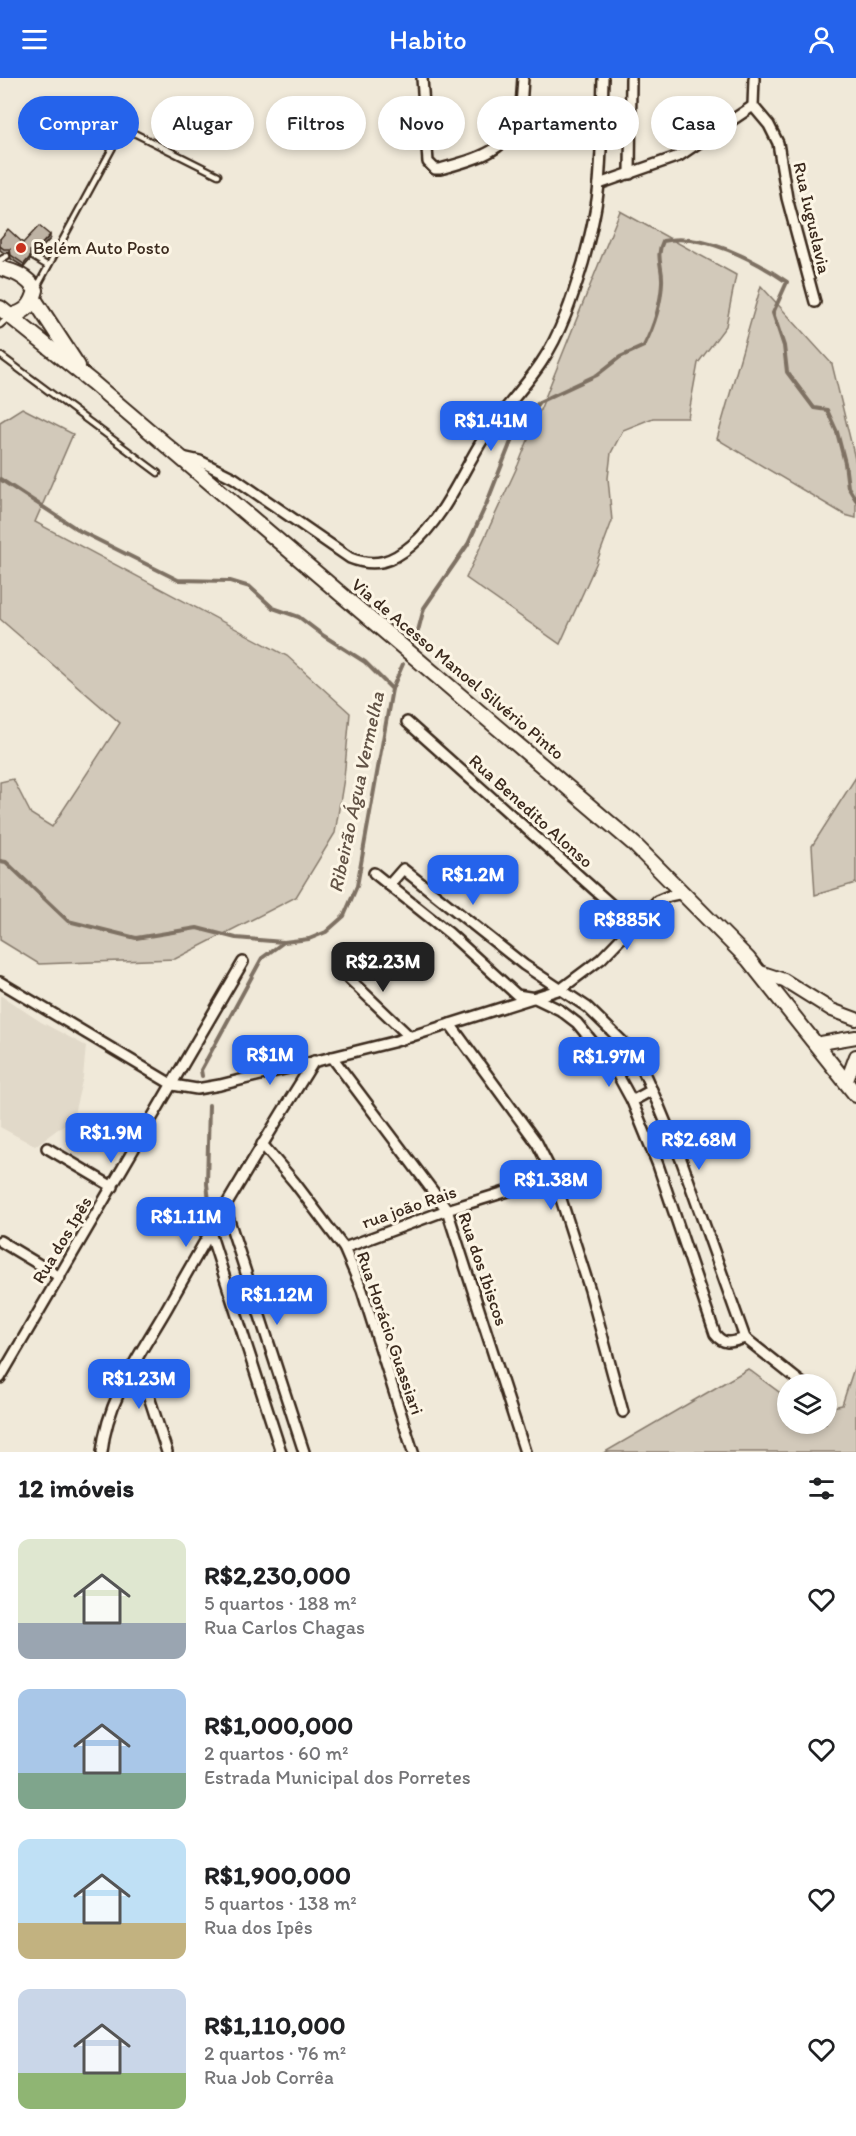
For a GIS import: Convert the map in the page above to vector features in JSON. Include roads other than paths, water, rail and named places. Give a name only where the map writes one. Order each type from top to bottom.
[{"type":"main road","points":[[3,262],[29,280],[35,294],[84,375]]},
{"type":"main road","points":[[3,316],[22,313],[30,307],[35,294]]},
{"type":"main road","name":"Via de Acesso Manoel Silvério Pinto","points":[[3,316],[84,375],[619,831],[748,959],[856,1095]]},
{"type":"street","points":[[422,78],[427,157],[430,165],[440,169],[480,158],[506,141],[520,115],[523,78]]},
{"type":"street","points":[[180,456],[200,461],[234,478],[350,558],[373,564],[384,562],[412,545],[433,522],[483,439],[548,352],[571,300],[592,227],[599,184],[603,78]]},
{"type":"street","points":[[630,174],[631,78]]},
{"type":"street","points":[[599,184],[679,156],[753,106],[754,78]]},
{"type":"street","name":"Rua Iuguslavia","points":[[753,106],[770,125],[778,143],[787,198],[815,302]]},
{"type":"street","name":"Rua Benedito Alonso","points":[[407,722],[633,924]]},
{"type":"street","points":[[389,885],[403,869],[524,965],[600,1018],[632,1053],[641,1066],[682,1162],[745,1338],[790,1374]]},
{"type":"street","points":[[374,873],[449,933],[517,995],[535,998],[560,1010],[577,1023],[614,1068],[632,1101],[658,1165],[715,1334],[728,1343],[745,1338]]},
{"type":"street","points":[[0,982],[172,1086],[197,1089],[410,1037],[561,989],[601,959],[657,901],[683,893]]},
{"type":"street","name":"Rua dos Ipês","points":[[1,1374],[113,1187],[243,962]]},
{"type":"street","points":[[338,968],[410,1037]]},
{"type":"street","points":[[757,971],[784,980],[832,1010],[856,1019]]},
{"type":"street","points":[[450,1024],[537,1143],[554,1176],[590,1290],[623,1412]]},
{"type":"street","points":[[815,1044],[856,1037]]},
{"type":"street","points":[[614,1068],[632,1053]]},
{"type":"street","points":[[846,1083],[856,1056]]},
{"type":"street","name":"Rua dos Ibiscos","points":[[332,1057],[447,1210],[525,1452]]},
{"type":"street","points":[[102,1452],[103,1439],[122,1384],[262,1144],[314,1061]]},
{"type":"street","points":[[632,1101],[652,1090]]},
{"type":"street","name":"Rua Horácio Guassiari","points":[[262,1144],[344,1248],[362,1290],[413,1452]]},
{"type":"street","points":[[47,1148],[113,1187]]},
{"type":"street","name":"rua joão Rais","points":[[344,1248],[447,1210],[554,1176]]},
{"type":"street","points":[[225,1208],[304,1452]]},
{"type":"street","points":[[210,1232],[281,1452]]},
{"type":"street","points":[[0,1240],[60,1277]]},
{"type":"street","points":[[137,1360],[167,1452]]},
{"type":"lane","points":[[35,294],[119,136],[132,132],[218,175]]},
{"type":"lane","points":[[33,257],[48,267]]},
{"type":"lane","points":[[0,355],[158,473]]},
{"type":"waterway","name":"Ribeirão Água Vermelha","points":[[418,631],[424,608],[468,544],[514,434],[539,402],[597,375],[620,357],[644,346],[659,308],[662,276],[660,252],[663,241],[678,239],[711,244],[744,257],[787,282],[773,313],[784,346],[787,372],[814,408],[827,410],[837,432],[848,487],[856,500]]},
{"type":"waterway","points":[[0,479],[80,531],[178,580],[230,581],[250,587],[273,608],[299,617],[365,662],[392,689]]},
{"type":"waterway","name":"Ribeirão Água Vermelha","points":[[202,1076],[201,1070],[262,958],[284,942],[309,939],[326,932],[344,916],[357,886],[392,689],[403,664]]},
{"type":"waterway","points":[[0,861],[6,862],[68,921],[136,938],[197,928],[236,938],[283,942]]},
{"type":"waterway","name":"Ribeirão Água Vermelha","points":[[209,1105],[207,1184],[209,1201]]},
{"type":"place","name":"Belém Auto Posto","points":[[21,248]]}]
